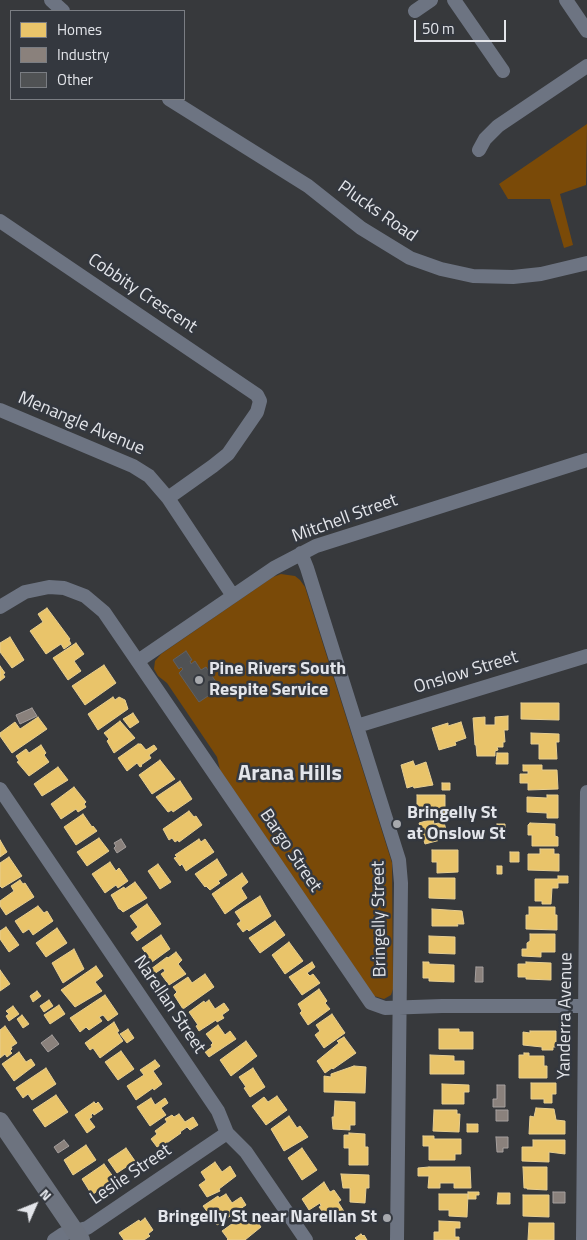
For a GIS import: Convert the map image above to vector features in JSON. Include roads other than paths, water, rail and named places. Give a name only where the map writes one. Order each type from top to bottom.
[{"type":"main road","points":[[0,1121],[78,1236]]},
{"type":"street","points":[[51,0],[62,10]]},
{"type":"street","points":[[415,11],[431,0]]},
{"type":"street","points":[[454,0],[503,71]]},
{"type":"street","points":[[566,0],[585,24]]},
{"type":"street","points":[[479,150],[485,139],[498,126],[587,66]]},
{"type":"street","name":"Plucks Road","points":[[171,100],[308,186],[361,228],[410,258],[441,269],[473,276],[513,277],[541,274],[587,263]]},
{"type":"street","name":"Cobbity Crescent","points":[[0,221],[264,401],[228,454],[168,498]]},
{"type":"street","name":"Menangle Avenue","points":[[0,410],[141,470],[156,482],[168,498],[233,596]]},
{"type":"street","name":"Mitchell Street","points":[[138,661],[274,568],[329,540],[587,460]]},
{"type":"street","name":"Bringelly Street","points":[[301,553],[399,860],[401,883],[397,1240]]},
{"type":"street","name":"Bargo Street","points":[[0,607],[12,599],[38,589],[64,588],[85,596],[104,612],[362,992],[375,1005],[385,1008],[586,1006]]},
{"type":"street","name":"Onslow Street","points":[[357,726],[586,658]]},
{"type":"street","name":"Narellan Street","points":[[0,790],[218,1111],[227,1133],[246,1152],[306,1240]]},
{"type":"street","name":"Yanderra Avenue","points":[[583,1240],[587,792]]},
{"type":"street","name":"Leslie Street","points":[[54,1240],[63,1234],[78,1236],[227,1133]]},
{"type":"place","name":"Pine Rivers South Respite Service","points":[[199,680]]},
{"type":"place","name":"Bringelly St at Onslow St","points":[[397,824]]},
{"type":"place","name":"Bringelly St near Narellan St","points":[[387,1218]]},
{"type":"district","name":"Arana Hills","points":[[290,775]]}]
